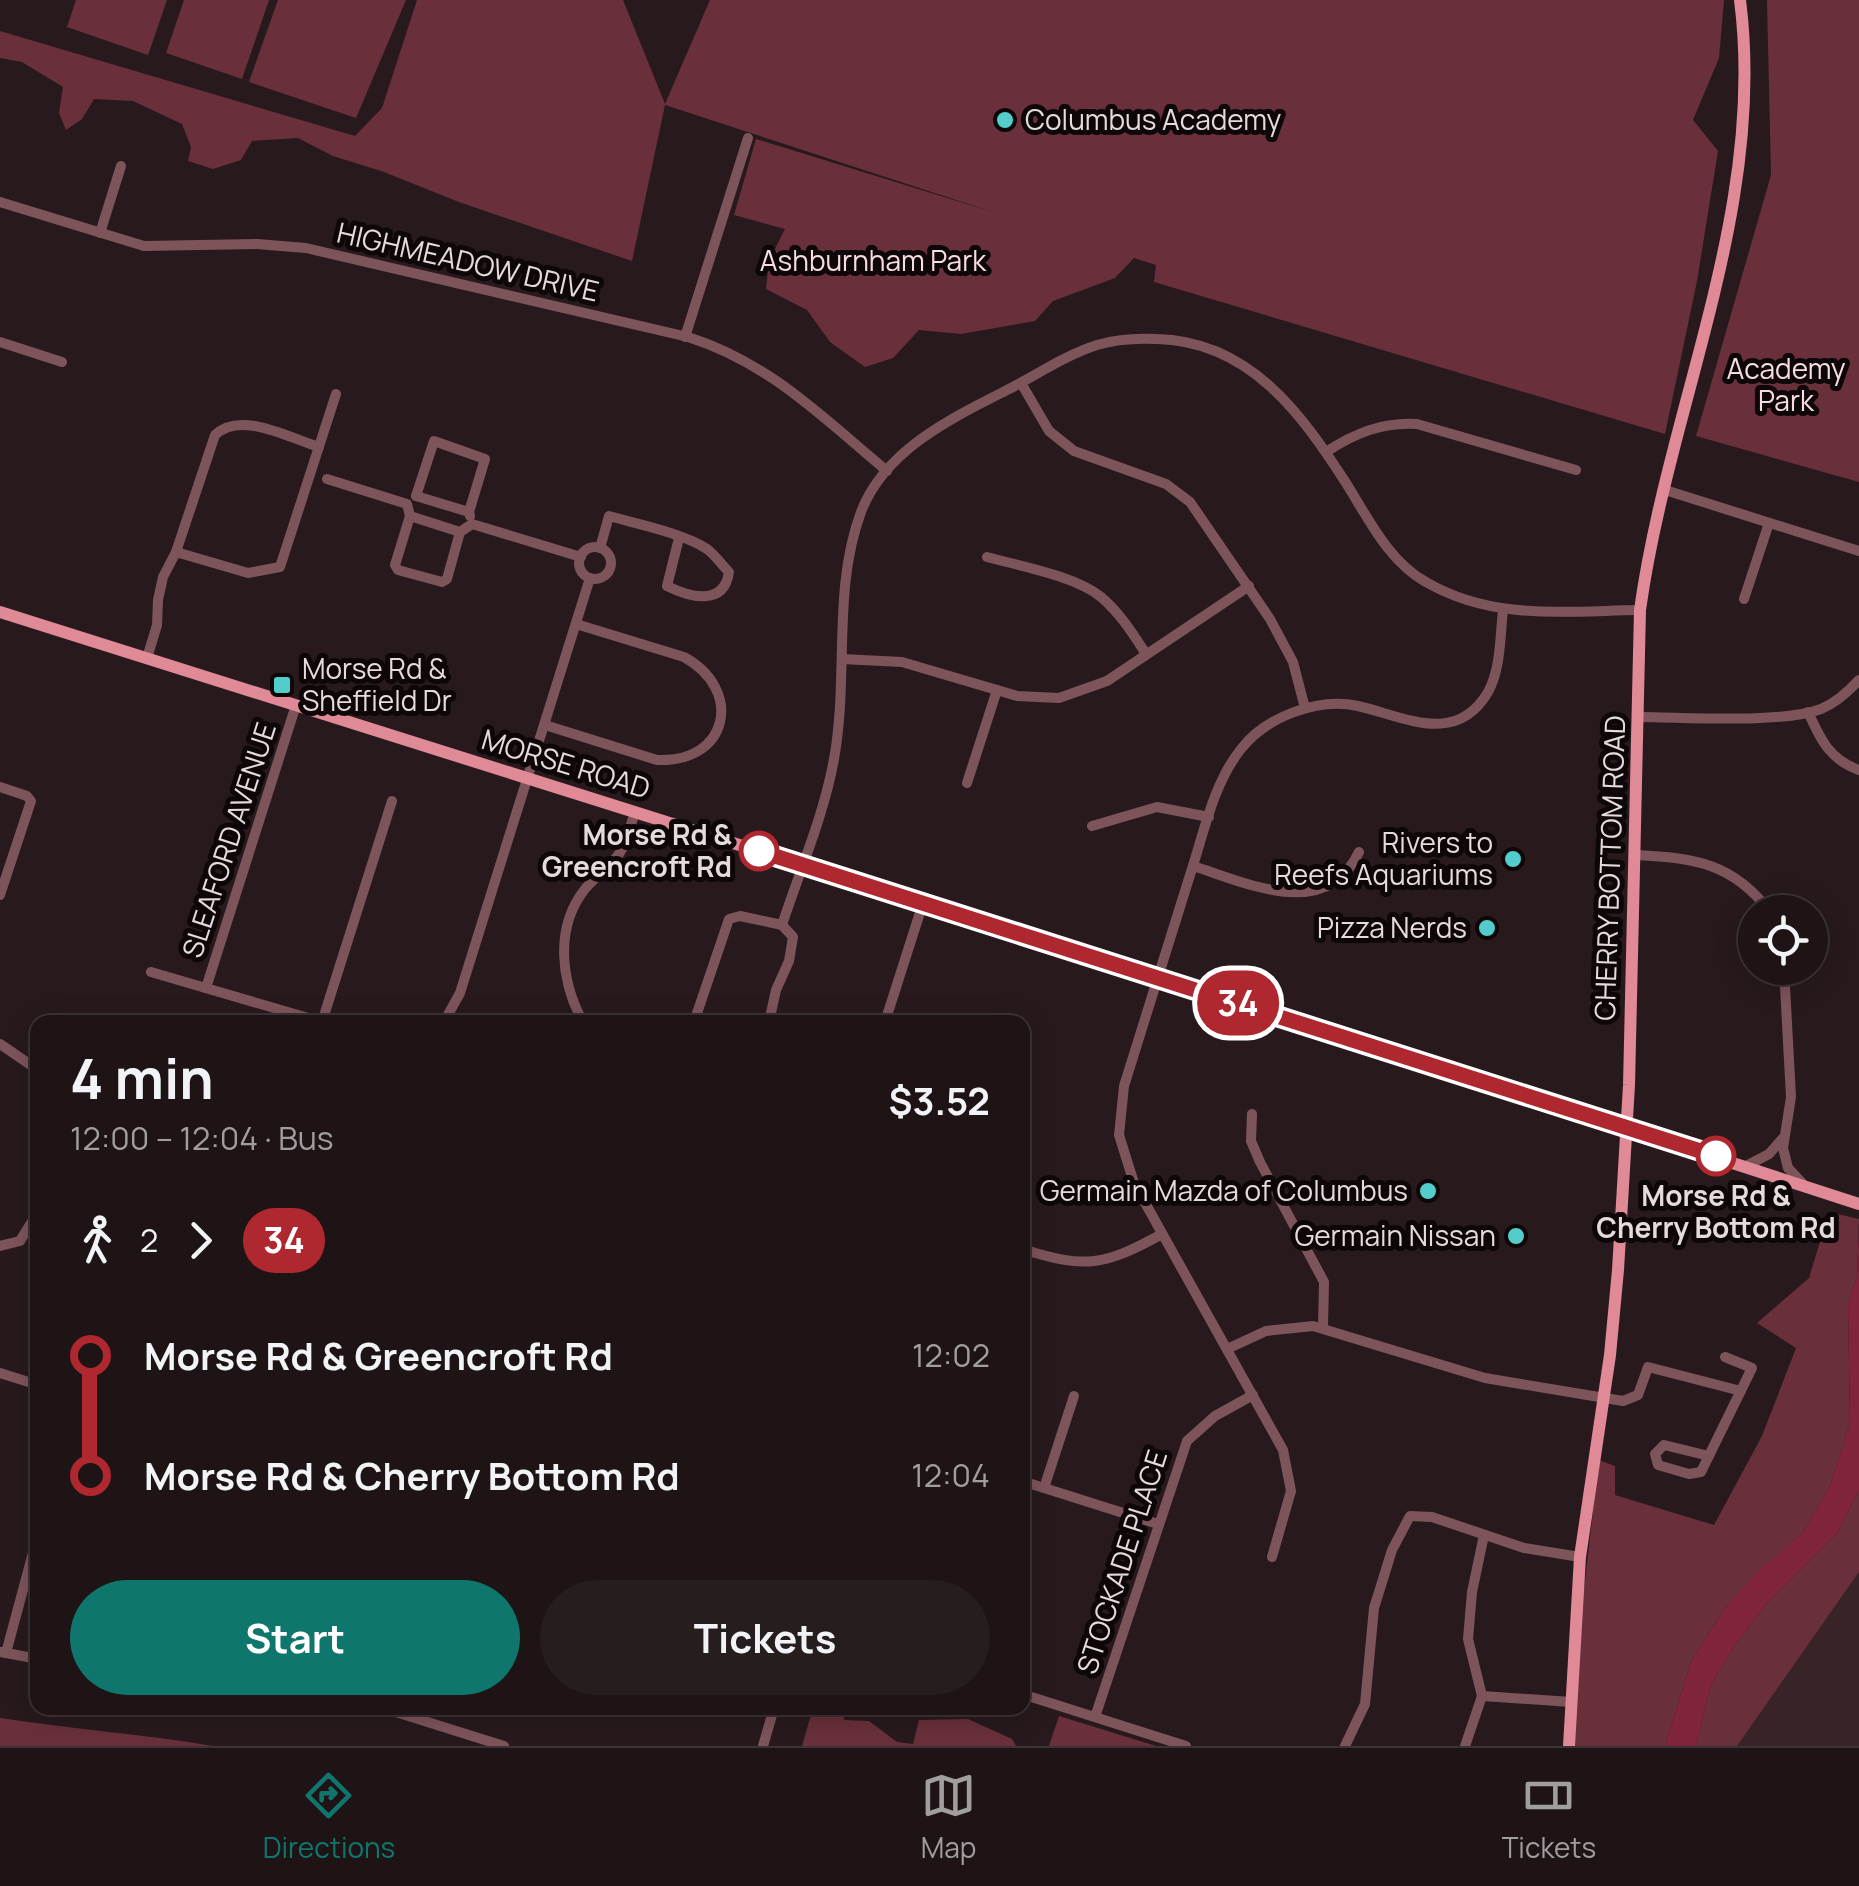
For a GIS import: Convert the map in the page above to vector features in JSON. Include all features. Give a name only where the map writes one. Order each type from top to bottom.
[{"type":"main road","name":"CHERRY BOTTOM ROAD","points":[[1569,1746],[1580,1557],[1617,1293],[1636,855],[1640,610],[1648,554],[1735,199],[1746,110],[1740,0]]},
{"type":"main road","name":"MORSE ROAD","points":[[0,612],[1158,977],[1853,1202]]},
{"type":"street","points":[[685,337],[748,138]]},
{"type":"street","points":[[100,233],[121,166]]},
{"type":"street","name":"HIGHMEADOW DRIVE","points":[[0,202],[144,246],[257,244],[306,248],[685,337],[737,355],[762,369],[887,471]]},
{"type":"street","points":[[782,925],[834,760],[846,563],[862,508],[887,471],[947,420],[1073,356],[1112,342],[1150,338],[1192,343],[1232,358],[1286,400],[1326,452],[1380,538],[1400,561],[1422,580],[1456,597],[1503,610],[1640,610]]},
{"type":"street","points":[[0,342],[62,362]]},
{"type":"street","points":[[1020,383],[1040,418],[1060,442],[1085,457],[1166,484],[1190,502],[1249,586],[1293,662],[1305,708]]},
{"type":"street","points":[[176,552],[248,573],[280,567],[336,394]]},
{"type":"street","points":[[1326,452],[1372,428],[1407,423],[1441,428],[1576,470]]},
{"type":"street","points":[[147,658],[157,625],[163,576],[176,552],[210,444],[222,428],[235,424],[252,426],[317,452],[327,470],[327,479],[322,486],[307,490]]},
{"type":"street","points":[[460,532],[447,579],[436,582],[398,570],[395,565],[434,442],[485,458],[468,512],[472,524]]},
{"type":"street","points":[[327,479],[411,505],[468,512]]},
{"type":"street","points":[[1665,490],[1859,552]]},
{"type":"street","points":[[411,505],[460,532]]},
{"type":"street","points":[[600,548],[609,516],[679,538],[706,549],[728,572],[727,582],[715,595],[702,599],[667,586],[679,538]]},
{"type":"street","points":[[1744,600],[1769,523]]},
{"type":"street","points":[[460,532],[472,524]]},
{"type":"street","points":[[472,524],[581,557]]},
{"type":"street","points":[[600,548],[610,558],[610,568],[600,578],[590,578],[582,572],[581,557],[586,550],[600,548]]},
{"type":"street","points":[[987,556],[1078,584],[1100,596],[1146,654]]},
{"type":"street","points":[[448,1015],[460,994],[590,578]]},
{"type":"street","points":[[842,658],[902,662],[1016,696],[1060,698],[1107,681],[1249,586]]},
{"type":"street","points":[[1272,1557],[1291,1491],[1283,1450],[1134,1183],[1119,1136],[1124,1086],[1208,817],[1242,747],[1275,721],[1305,708],[1330,704],[1357,705],[1422,724],[1462,716],[1478,706],[1489,690],[1496,668],[1503,610]]},
{"type":"street","points":[[545,725],[656,760],[673,760],[714,739],[722,724],[722,706],[698,665],[576,624]]},
{"type":"street","points":[[1639,717],[1808,712],[1834,702],[1859,680]]},
{"type":"street","points":[[967,783],[997,690]]},
{"type":"street","name":"SLEAFORD AVENUE","points":[[206,988],[296,705]]},
{"type":"street","points":[[1808,712],[1826,750],[1842,764],[1859,770]]},
{"type":"street","points":[[0,787],[31,801],[1,890]]},
{"type":"street","points":[[324,1015],[392,802]]},
{"type":"street","points":[[1092,826],[1157,807],[1208,817]]},
{"type":"street","points":[[580,1015],[564,970],[567,927],[581,895],[623,848],[635,812]]},
{"type":"street","points":[[0,850],[12,854]]},
{"type":"street","points":[[1194,866],[1278,892],[1310,893],[1342,876],[1359,852]]},
{"type":"street","points":[[1636,855],[1690,859],[1727,872],[1756,895]]},
{"type":"street","points":[[887,1015],[923,903]]},
{"type":"street","points":[[697,1015],[728,919],[740,916],[782,925],[793,937],[790,961],[776,990],[771,1015]]},
{"type":"street","points":[[151,972],[298,1015]]},
{"type":"street","points":[[1785,985],[1792,1097],[1783,1137],[1788,1168],[1804,1184]]},
{"type":"street","points":[[0,1044],[30,1065]]},
{"type":"street","points":[[1252,1114],[1251,1141],[1255,1152],[1324,1282],[1322,1328]]},
{"type":"street","points":[[1746,1166],[1769,1154],[1783,1137]]},
{"type":"street","points":[[0,1246],[20,1241],[30,1227]]},
{"type":"street","points":[[1030,1250],[1089,1264],[1127,1254],[1162,1234]]},
{"type":"street","points":[[1227,1349],[1266,1331],[1322,1328],[1485,1378],[1602,1398],[1631,1400],[1638,1395],[1648,1367],[1741,1391]]},
{"type":"street","points":[[1709,1456],[1664,1445],[1655,1454],[1658,1465],[1701,1472],[1709,1456],[1741,1391],[1752,1368],[1725,1357]]},
{"type":"street","points":[[0,1373],[30,1382]]},
{"type":"street","name":"STOCKADE PLACE","points":[[1095,1717],[1187,1440],[1215,1416],[1252,1395]]},
{"type":"street","points":[[1044,1488],[1074,1396]]},
{"type":"street","points":[[1030,1484],[1158,1524]]},
{"type":"street","points":[[1344,1746],[1365,1704],[1374,1608],[1392,1550],[1410,1516],[1432,1517],[1524,1548],[1580,1557]]},
{"type":"street","points":[[1465,1746],[1482,1696],[1468,1640],[1472,1592],[1484,1536]]},
{"type":"street","points":[[30,1561],[3,1653],[30,1658]]},
{"type":"street","points":[[1482,1696],[1571,1702]]},
{"type":"street","points":[[1030,1697],[1186,1746]]},
{"type":"street","points":[[426,1715],[504,1746]]},
{"type":"street","points":[[764,1746],[772,1715]]},
{"type":"shaded area","points":[[1859,1229],[1859,1490],[1837,1533],[1767,1603],[1736,1644],[1711,1685],[1696,1746],[1665,1746],[1691,1662],[1724,1609],[1758,1571],[1804,1531],[1830,1486],[1850,1423],[1848,1306],[1857,1276]]},
{"type":"shaded area","points":[[1859,1572],[1859,1746],[1737,1746]]},
{"type":"green space","points":[[76,0],[167,0],[148,55],[67,27]]},
{"type":"green space","points":[[184,0],[269,0],[242,79],[166,53]]},
{"type":"green space","points":[[278,0],[406,0],[356,118],[249,82]]},
{"type":"green space","name":"Ashburnham Park","points":[[417,0],[623,0],[665,104],[710,0],[1724,0],[1719,58],[1693,120],[1718,151],[1697,281],[1665,434],[1154,282],[1156,265],[1134,258],[1115,278],[1053,301],[1035,321],[961,334],[919,330],[893,358],[865,367],[830,342],[807,310],[766,289],[769,261],[785,229],[734,215],[756,139],[999,214],[665,105],[632,261],[333,156],[298,138],[252,141],[241,160],[213,169],[188,161],[191,147],[182,124],[133,101],[94,99],[82,119],[66,130],[59,113],[63,87],[22,62],[0,58],[0,31],[355,136],[382,108]]},
{"type":"green space","name":"Academy Park","points":[[1767,0],[1859,0],[1859,482],[1696,436],[1771,175]]},
{"type":"green space","points":[[1829,1212],[1859,1219],[1857,1276],[1848,1306],[1850,1423],[1830,1486],[1804,1531],[1724,1609],[1691,1662],[1665,1746],[1574,1746],[1583,1598],[1599,1460],[1615,1466],[1615,1495],[1714,1525],[1762,1436],[1796,1348],[1757,1323],[1809,1278]]},
{"type":"green space","points":[[1859,1490],[1859,1572],[1737,1746],[1696,1746],[1711,1685],[1736,1644],[1767,1603],[1837,1533]]},
{"type":"green space","points":[[811,1715],[844,1715],[844,1720],[869,1721],[897,1742],[913,1744],[919,1720],[968,1719],[1012,1739],[1016,1746],[802,1746]]},
{"type":"green space","points":[[1059,1716],[1156,1746],[1049,1746]]},
{"type":"green space","points":[[0,1718],[160,1738],[213,1746],[0,1746]]},
{"type":"bus line","name":"34","points":[[759,851],[1716,1156]]},
{"type":"place","name":"Columbus Academy","points":[[1005,120]]},
{"type":"place","name":"Morse Rd & Sheffield Dr","points":[[282,685]]},
{"type":"place","name":"Morse Rd & Greencroft Rd","points":[[759,851]]},
{"type":"place","name":"Rivers to Reefs Aquariums","points":[[1513,859]]},
{"type":"place","name":"Pizza Nerds","points":[[1487,928]]},
{"type":"place","name":"Morse Rd & Cherry Bottom Rd","points":[[1716,1156]]},
{"type":"place","name":"Germain Mazda of Columbus","points":[[1428,1191]]},
{"type":"place","name":"Germain Nissan","points":[[1516,1236]]}]
